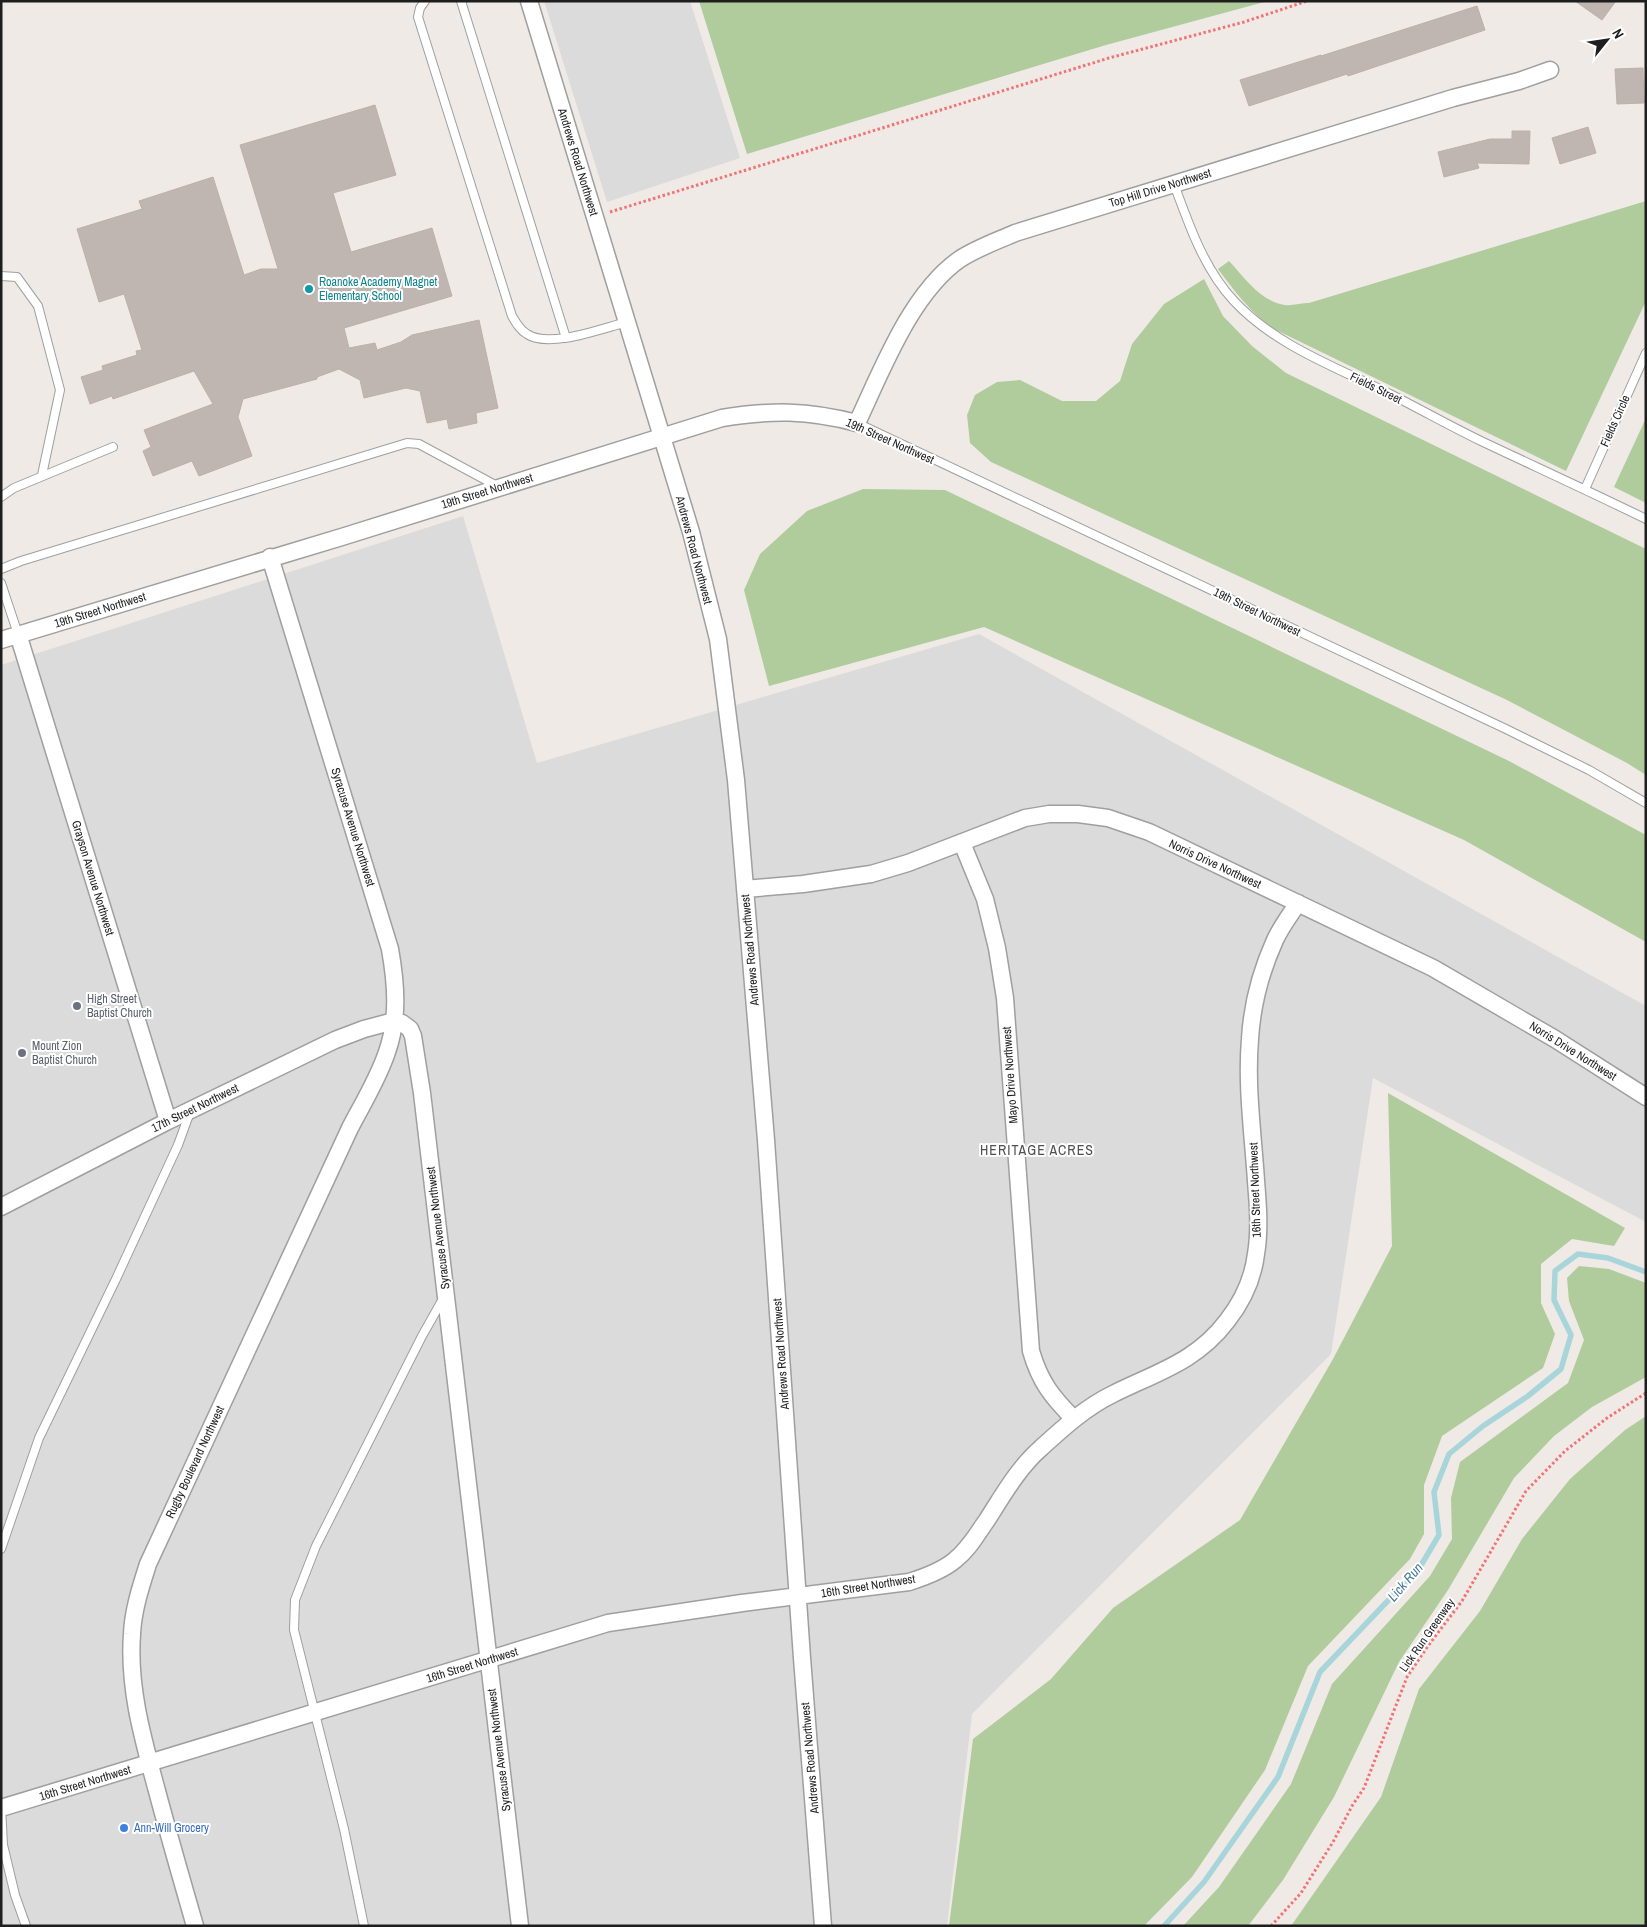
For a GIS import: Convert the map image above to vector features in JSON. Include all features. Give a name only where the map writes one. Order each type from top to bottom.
[{"type":"street","name":"Andrews Road Northwest","points":[[529,1],[691,532],[718,639],[735,771],[766,1140],[823,1926]]},
{"type":"street","name":"Top Hill Drive Northwest","points":[[856,423],[900,334],[920,301],[942,274],[960,259],[981,248],[1016,233],[1453,98],[1519,81],[1550,70]]},
{"type":"street","name":"19th Street Northwest","points":[[1,640],[270,557],[345,536],[722,418],[759,412],[795,412],[827,416],[856,423]]},
{"type":"street","name":"Syracuse Avenue Northwest","points":[[270,557],[390,949],[395,979],[394,1021],[402,1022],[410,1029],[413,1036],[422,1093],[520,1926]]},
{"type":"street","name":"Grayson Avenue Northwest","points":[[18,634],[168,1121]]},
{"type":"street","name":"Norris Drive Northwest","points":[[745,889],[803,884],[871,874],[908,863],[1025,818],[1049,814],[1078,814],[1108,818],[1148,832],[1433,968],[1555,1039],[1646,1097]]},
{"type":"street","name":"Mayo Drive Northwest","points":[[962,842],[985,899],[998,948],[1004,989],[1031,1351],[1037,1371],[1047,1390],[1074,1419]]},
{"type":"street","name":"16th Street Northwest","points":[[1,1808],[608,1623],[742,1603],[909,1582],[930,1575],[954,1561],[970,1545],[1027,1462],[1038,1450],[1074,1419],[1112,1394],[1186,1360],[1215,1335],[1228,1320],[1243,1296],[1257,1253],[1259,1218],[1249,1088],[1250,1040],[1254,1006],[1263,971],[1276,938],[1298,903]]},
{"type":"street","name":"17th Street Northwest","points":[[1,1207],[168,1121],[335,1040],[364,1029],[394,1021]]},
{"type":"street","name":"Rugby Boulevard Northwest","points":[[196,1926],[139,1722],[132,1678],[132,1633],[138,1595],[148,1564],[350,1128],[379,1072],[388,1051],[394,1021]]},
{"type":"lane","points":[[425,1],[420,8],[418,17],[512,316],[518,326],[528,335],[558,340],[627,322]]},
{"type":"lane","points":[[460,1],[566,338]]},
{"type":"lane","name":"Fields Street","points":[[1174,184],[1194,237],[1210,268],[1233,300],[1254,321],[1269,332],[1315,358],[1479,440],[1646,519]]},
{"type":"lane","points":[[1,276],[17,277],[38,306],[60,390],[42,475]]},
{"type":"lane","name":"Fields Circle","points":[[1585,489],[1646,353]]},
{"type":"lane","name":"19th Street Northwest","points":[[856,423],[1506,729],[1589,770],[1646,803]]},
{"type":"lane","points":[[1,569],[21,561],[407,442],[419,444],[499,487]]},
{"type":"lane","points":[[1,497],[14,488],[42,475],[113,447]]},
{"type":"lane","points":[[1,583],[18,634]]},
{"type":"lane","points":[[1,1550],[38,1438],[116,1279],[178,1145],[191,1110]]},
{"type":"lane","points":[[364,1926],[344,1829],[294,1630],[295,1600],[320,1537],[422,1336],[446,1294]]},
{"type":"lane","points":[[1,1808],[3,1845],[26,1926]]},
{"type":"path","points":[[595,217],[1109,58],[1244,22],[1307,1]]},
{"type":"path","name":"Lick Run Greenway","points":[[1272,1926],[1301,1893],[1333,1842],[1364,1788],[1407,1677],[1462,1601],[1526,1490],[1565,1450],[1607,1418],[1646,1393]]},
{"type":"shaded area","points":[[544,1],[690,1],[740,158],[607,202]]},
{"type":"shaded area","points":[[463,516],[537,763],[979,634],[1646,1006],[1646,1222],[1373,1078],[1331,1354],[972,1714],[947,1926],[1,1926],[1,665]]},
{"type":"green space","points":[[699,1],[1268,1],[1106,45],[747,154]]},
{"type":"green space","points":[[1646,201],[1646,301],[1566,471],[1274,329],[1237,294],[1218,269],[1229,261],[1254,288],[1276,303],[1288,305],[1309,303]]},
{"type":"green space","points":[[1204,279],[1223,316],[1252,346],[1286,373],[1646,549],[1646,775],[1627,763],[1507,700],[991,462],[970,443],[967,415],[975,395],[997,382],[1020,380],[1062,401],[1096,401],[1120,381],[1132,344],[1164,304]]},
{"type":"green space","points":[[1646,418],[1646,503],[1614,487]]},
{"type":"green space","points":[[863,489],[945,490],[1509,761],[1646,835],[1646,942],[1464,840],[984,627],[769,686],[744,590],[760,554],[807,511]]},
{"type":"green space","points":[[1388,1093],[1625,1228],[1614,1246],[1572,1239],[1541,1264],[1541,1303],[1555,1334],[1543,1368],[1442,1436],[1424,1485],[1424,1534],[1410,1559],[1308,1666],[1265,1770],[1192,1877],[1144,1926],[949,1926],[973,1739],[1051,1679],[1113,1608],[1240,1520],[1333,1359],[1392,1246]]},
{"type":"green space","points":[[1579,1266],[1609,1269],[1646,1283],[1646,1377],[1592,1407],[1554,1436],[1514,1478],[1448,1590],[1399,1662],[1334,1797],[1283,1880],[1248,1926],[1183,1926],[1219,1887],[1291,1784],[1332,1684],[1430,1576],[1452,1539],[1451,1498],[1460,1462],[1568,1383],[1584,1340],[1569,1301],[1567,1278]]},
{"type":"green space","points":[[1646,1416],[1646,1926],[1291,1926],[1381,1797],[1419,1689],[1480,1611],[1522,1539],[1570,1479],[1625,1430]]},
{"type":"building","points":[[1575,1],[1616,1],[1602,20]]},
{"type":"building","points":[[1477,6],[1485,30],[1348,76],[1347,74],[1249,106],[1240,80]]},
{"type":"building","points":[[1643,68],[1644,103],[1617,104],[1615,69]]},
{"type":"building","name":"Roanoke Academy Magnet Elementary School","points":[[375,105],[396,175],[333,193],[351,252],[432,228],[452,296],[344,328],[349,348],[375,343],[377,350],[401,342],[412,335],[479,320],[498,408],[476,413],[477,423],[449,429],[447,419],[427,423],[420,391],[406,388],[364,398],[360,380],[339,369],[317,377],[317,379],[243,399],[238,417],[252,456],[199,476],[192,461],[153,476],[143,451],[151,447],[144,430],[213,404],[194,371],[113,399],[112,396],[90,404],[81,377],[103,370],[102,366],[137,355],[136,351],[142,350],[124,294],[99,302],[77,229],[142,209],[139,201],[213,177],[244,275],[261,269],[278,269],[240,145]]},
{"type":"building","points":[[1588,127],[1596,153],[1560,164],[1552,138]]},
{"type":"building","points":[[1512,131],[1530,131],[1529,164],[1477,163],[1479,168],[1444,177],[1438,152],[1490,139],[1512,139]]},
{"type":"waterway","name":"Lick Run","points":[[1164,1926],[1204,1882],[1278,1777],[1320,1672],[1420,1567],[1439,1535],[1434,1492],[1449,1454],[1483,1426],[1528,1396],[1561,1369],[1571,1335],[1554,1300],[1555,1271],[1578,1254],[1608,1258],[1646,1272]]},
{"type":"place","name":"Roanoke Academy Magnet Elementary School","points":[[309,289]]},
{"type":"place","name":"High Street Baptist Church","points":[[77,1006]]},
{"type":"place","name":"Mount Zion Baptist Church","points":[[22,1053]]},
{"type":"place","name":"Ann-Will Grocery","points":[[124,1828]]},
{"type":"district","name":"HERITAGE ACRES","points":[[1037,1150]]}]
